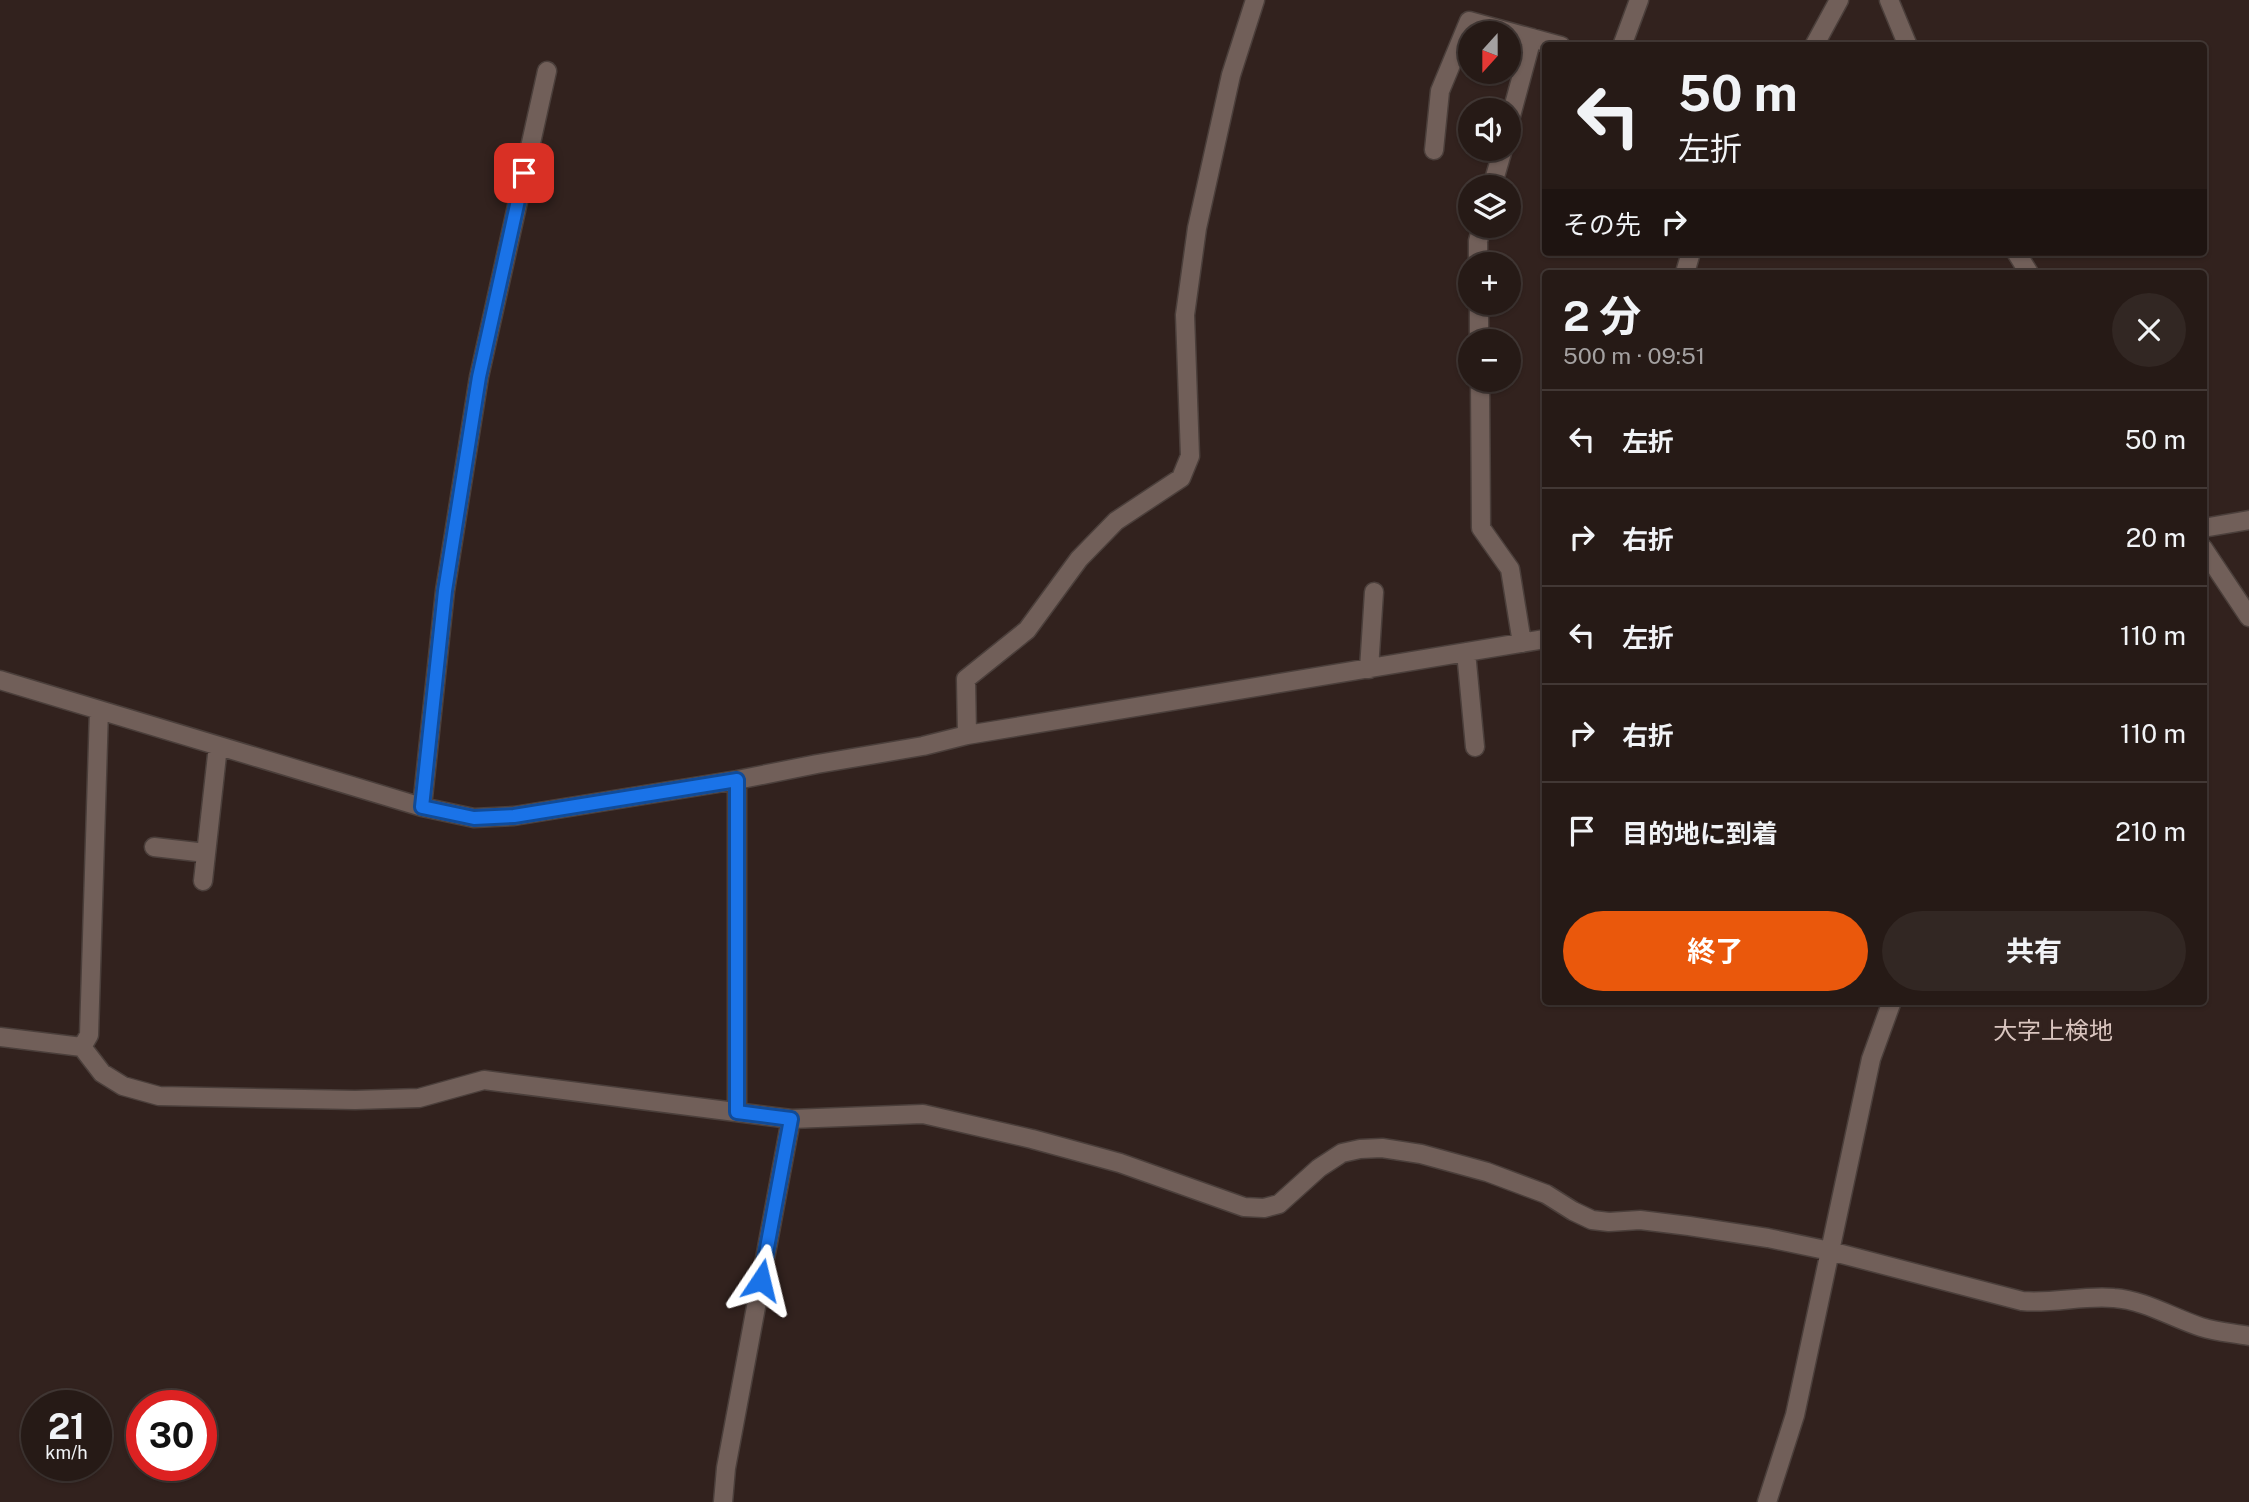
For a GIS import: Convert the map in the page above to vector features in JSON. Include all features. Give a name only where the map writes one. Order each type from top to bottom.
[{"type":"street","points":[[967,735],[966,679],[1027,630],[1079,559],[1116,521],[1181,478],[1189,456],[1185,315],[1197,228],[1231,75],[1255,0]]},
{"type":"street","points":[[1623,42],[1639,0]]},
{"type":"street","points":[[1816,42],[1839,0]]},
{"type":"street","points":[[1889,0],[1906,42]]},
{"type":"street","points":[[1434,150],[1440,91],[1469,20],[1546,42]]},
{"type":"street","points":[[1516,98],[1532,38]]},
{"type":"street","points":[[422,807],[445,591],[479,377],[547,71]]},
{"type":"street","points":[[1480,392],[1481,528],[1510,569],[1522,643]]},
{"type":"street","points":[[2207,527],[2249,520]]},
{"type":"street","points":[[2207,554],[2249,617]]},
{"type":"street","points":[[1369,669],[1374,592]]},
{"type":"street","points":[[0,680],[422,807],[474,818],[514,816],[737,780],[923,746],[967,735],[1542,640]]},
{"type":"street","points":[[1466,652],[1475,747]]},
{"type":"street","points":[[82,1047],[89,1035],[99,710]]},
{"type":"street","points":[[203,881],[218,746]]},
{"type":"street","points":[[737,780],[737,1112]]},
{"type":"street","points":[[154,846],[206,853]]},
{"type":"street","points":[[1767,1502],[1795,1415],[1871,1059],[1891,1005]]},
{"type":"street","points":[[0,1037],[82,1047],[102,1073],[123,1086],[159,1096],[355,1100],[419,1098],[484,1080],[791,1119],[923,1114],[1120,1163],[1244,1207],[1265,1208],[1279,1204],[1319,1168],[1342,1153],[1382,1148],[1420,1154],[1487,1172],[1546,1194],[1592,1220],[1640,1220],[1689,1226],[1830,1251],[2022,1301],[2115,1297],[2204,1328],[2249,1336]]},
{"type":"street","points":[[723,1502],[726,1468],[791,1119]]},
{"type":"district","name":"大字上検地","points":[[2053,1030]]},
{"type":"route","points":[[524,173],[479,377],[445,591],[422,807],[474,818],[514,816],[737,780],[737,1112],[791,1119],[761,1280]]}]
